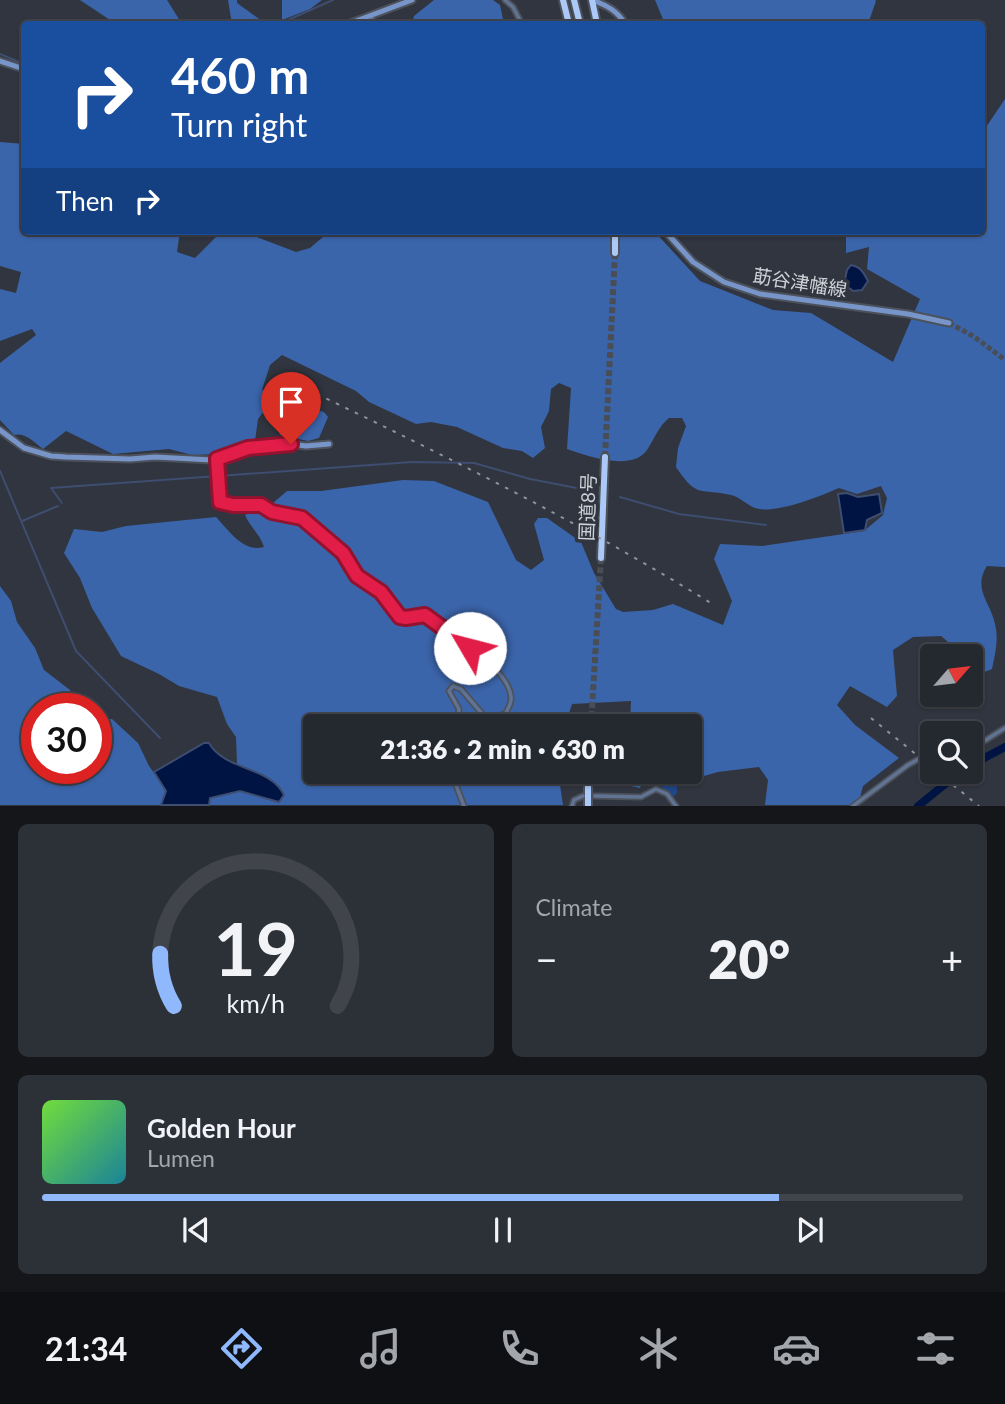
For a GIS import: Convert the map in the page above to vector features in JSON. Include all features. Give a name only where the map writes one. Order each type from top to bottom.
[{"type":"highway","points":[[563,0],[568,21]]},
{"type":"highway","points":[[592,0],[596,21]]},
{"type":"highway","points":[[575,4],[579,21]]},
{"type":"highway","points":[[615,235],[615,253]]},
{"type":"highway","name":"国道8号","points":[[601,558],[605,457]]},
{"type":"highway","points":[[588,784],[588,806]]},
{"type":"main road","points":[[357,21],[412,0]]},
{"type":"main road","points":[[592,0],[610,8],[623,21]]},
{"type":"main road","points":[[0,61],[21,68]]},
{"type":"main road","name":"莇谷津幡線","points":[[669,235],[693,262],[723,282],[760,294],[908,314],[949,323]]},
{"type":"main road","points":[[0,430],[24,448],[51,456],[130,459],[167,457],[196,461],[217,459],[248,448],[329,444]]},
{"type":"street","points":[[505,0],[513,7],[520,21]]},
{"type":"street","points":[[371,16],[373,21]]},
{"type":"street","points":[[217,459],[220,502],[261,505],[272,512],[302,518],[343,553],[357,576],[381,592],[400,617],[425,615],[432,618],[497,672],[507,684],[511,698],[504,714]]},
{"type":"street","points":[[458,714],[449,691],[453,686],[461,689],[482,714]]},
{"type":"street","points":[[983,742],[1005,727]]},
{"type":"street","points":[[853,806],[920,760]]},
{"type":"street","points":[[456,784],[464,806]]},
{"type":"street","points":[[596,796],[641,797],[656,789],[667,794],[676,806]]},
{"type":"street","points":[[572,806],[574,800],[583,796]]},
{"type":"shaded area","points":[[80,0],[167,0],[180,21],[112,21]]},
{"type":"shaded area","points":[[228,0],[237,0],[237,3],[262,21],[232,21]]},
{"type":"shaded area","points":[[282,0],[322,0],[310,9],[282,20]]},
{"type":"shaded area","points":[[434,0],[493,0],[500,5],[503,21],[413,21],[414,16]]},
{"type":"shaded area","points":[[655,0],[876,1],[869,21],[664,21]]},
{"type":"shaded area","points":[[1005,99],[1005,567],[987,566],[981,582],[996,630],[992,669],[984,672],[984,644],[951,644],[941,636],[913,637],[893,650],[897,696],[887,707],[850,686],[837,705],[855,725],[899,758],[863,786],[858,805],[765,805],[768,780],[759,767],[702,777],[702,714],[630,714],[631,701],[572,704],[569,714],[303,714],[303,784],[560,784],[563,805],[209,805],[210,798],[240,791],[279,802],[280,787],[237,764],[236,737],[227,724],[217,697],[179,686],[121,656],[92,608],[80,578],[64,553],[74,529],[102,532],[126,526],[216,517],[243,544],[264,547],[245,515],[273,503],[287,491],[321,491],[403,480],[434,481],[488,502],[516,560],[531,570],[544,560],[534,524],[538,518],[547,518],[581,542],[594,573],[616,609],[623,612],[653,610],[673,604],[723,625],[732,601],[714,559],[720,544],[762,546],[864,531],[883,515],[887,498],[881,486],[857,494],[839,488],[797,504],[774,509],[755,508],[731,495],[694,488],[683,477],[676,467],[678,448],[686,426],[682,418],[669,418],[640,457],[620,461],[586,455],[567,449],[571,388],[559,383],[551,389],[549,411],[541,427],[545,448],[533,458],[522,451],[503,448],[457,427],[431,422],[416,424],[282,355],[270,365],[262,390],[286,401],[324,412],[328,417],[319,438],[308,441],[280,435],[273,410],[264,411],[258,419],[255,441],[218,454],[192,455],[169,449],[113,454],[66,431],[43,449],[26,436],[14,435],[0,420],[0,363],[36,335],[32,329],[0,341],[0,289],[16,293],[21,272],[0,266],[0,142],[21,144],[21,235],[179,235],[177,252],[195,258],[218,235],[251,235],[296,252],[310,248],[325,235],[658,235],[700,281],[773,310],[811,313],[893,362],[920,299],[867,269],[869,247],[846,253],[846,235],[985,235],[985,129]]},
{"type":"shaded area","points":[[851,265],[861,270],[868,281],[862,290],[853,291],[844,284]]},
{"type":"shaded area","points":[[847,493],[858,497],[879,494],[882,513],[867,520],[865,530],[844,533],[838,494]]},
{"type":"shaded area","points":[[0,586],[11,601],[17,622],[35,648],[44,670],[71,693],[21,693],[21,784],[112,784],[112,719],[138,743],[149,766],[167,791],[161,805],[0,805]]},
{"type":"shaded area","points":[[204,743],[209,743],[226,759],[269,779],[284,795],[279,802],[240,791],[210,798],[209,805],[161,805],[166,791],[154,772]]},
{"type":"shaded area","points":[[626,784],[641,784],[640,788]]},
{"type":"shaded area","points":[[658,784],[677,784],[677,793],[673,797]]},
{"type":"waterway","points":[[286,21],[333,0]]},
{"type":"waterway","points":[[0,54],[21,63]]},
{"type":"waterway","points":[[62,503],[51,488],[412,462],[474,463],[530,479],[592,491]]},
{"type":"waterway","points":[[0,471],[76,651],[160,738]]},
{"type":"waterway","points":[[620,497],[679,514],[766,525]]},
{"type":"waterway","points":[[22,521],[58,506]]},
{"type":"waterway","points":[[983,759],[1005,747]]},
{"type":"waterway","points":[[918,806],[945,784]]},
{"type":"tunnel","points":[[605,457],[615,253]]},
{"type":"tunnel","points":[[949,323],[973,336],[1005,360]]},
{"type":"tunnel","points":[[592,714],[601,558]]},
{"type":"railway","points":[[298,385],[509,489],[714,605]]},
{"type":"railway","points":[[871,718],[920,758]]},
{"type":"railway","points":[[952,784],[979,806]]},
{"type":"route","points":[[291,444],[248,448],[217,459],[220,502],[261,505],[272,512],[302,518],[343,553],[357,576],[381,592],[400,617],[425,615],[432,618],[470,648]]}]
